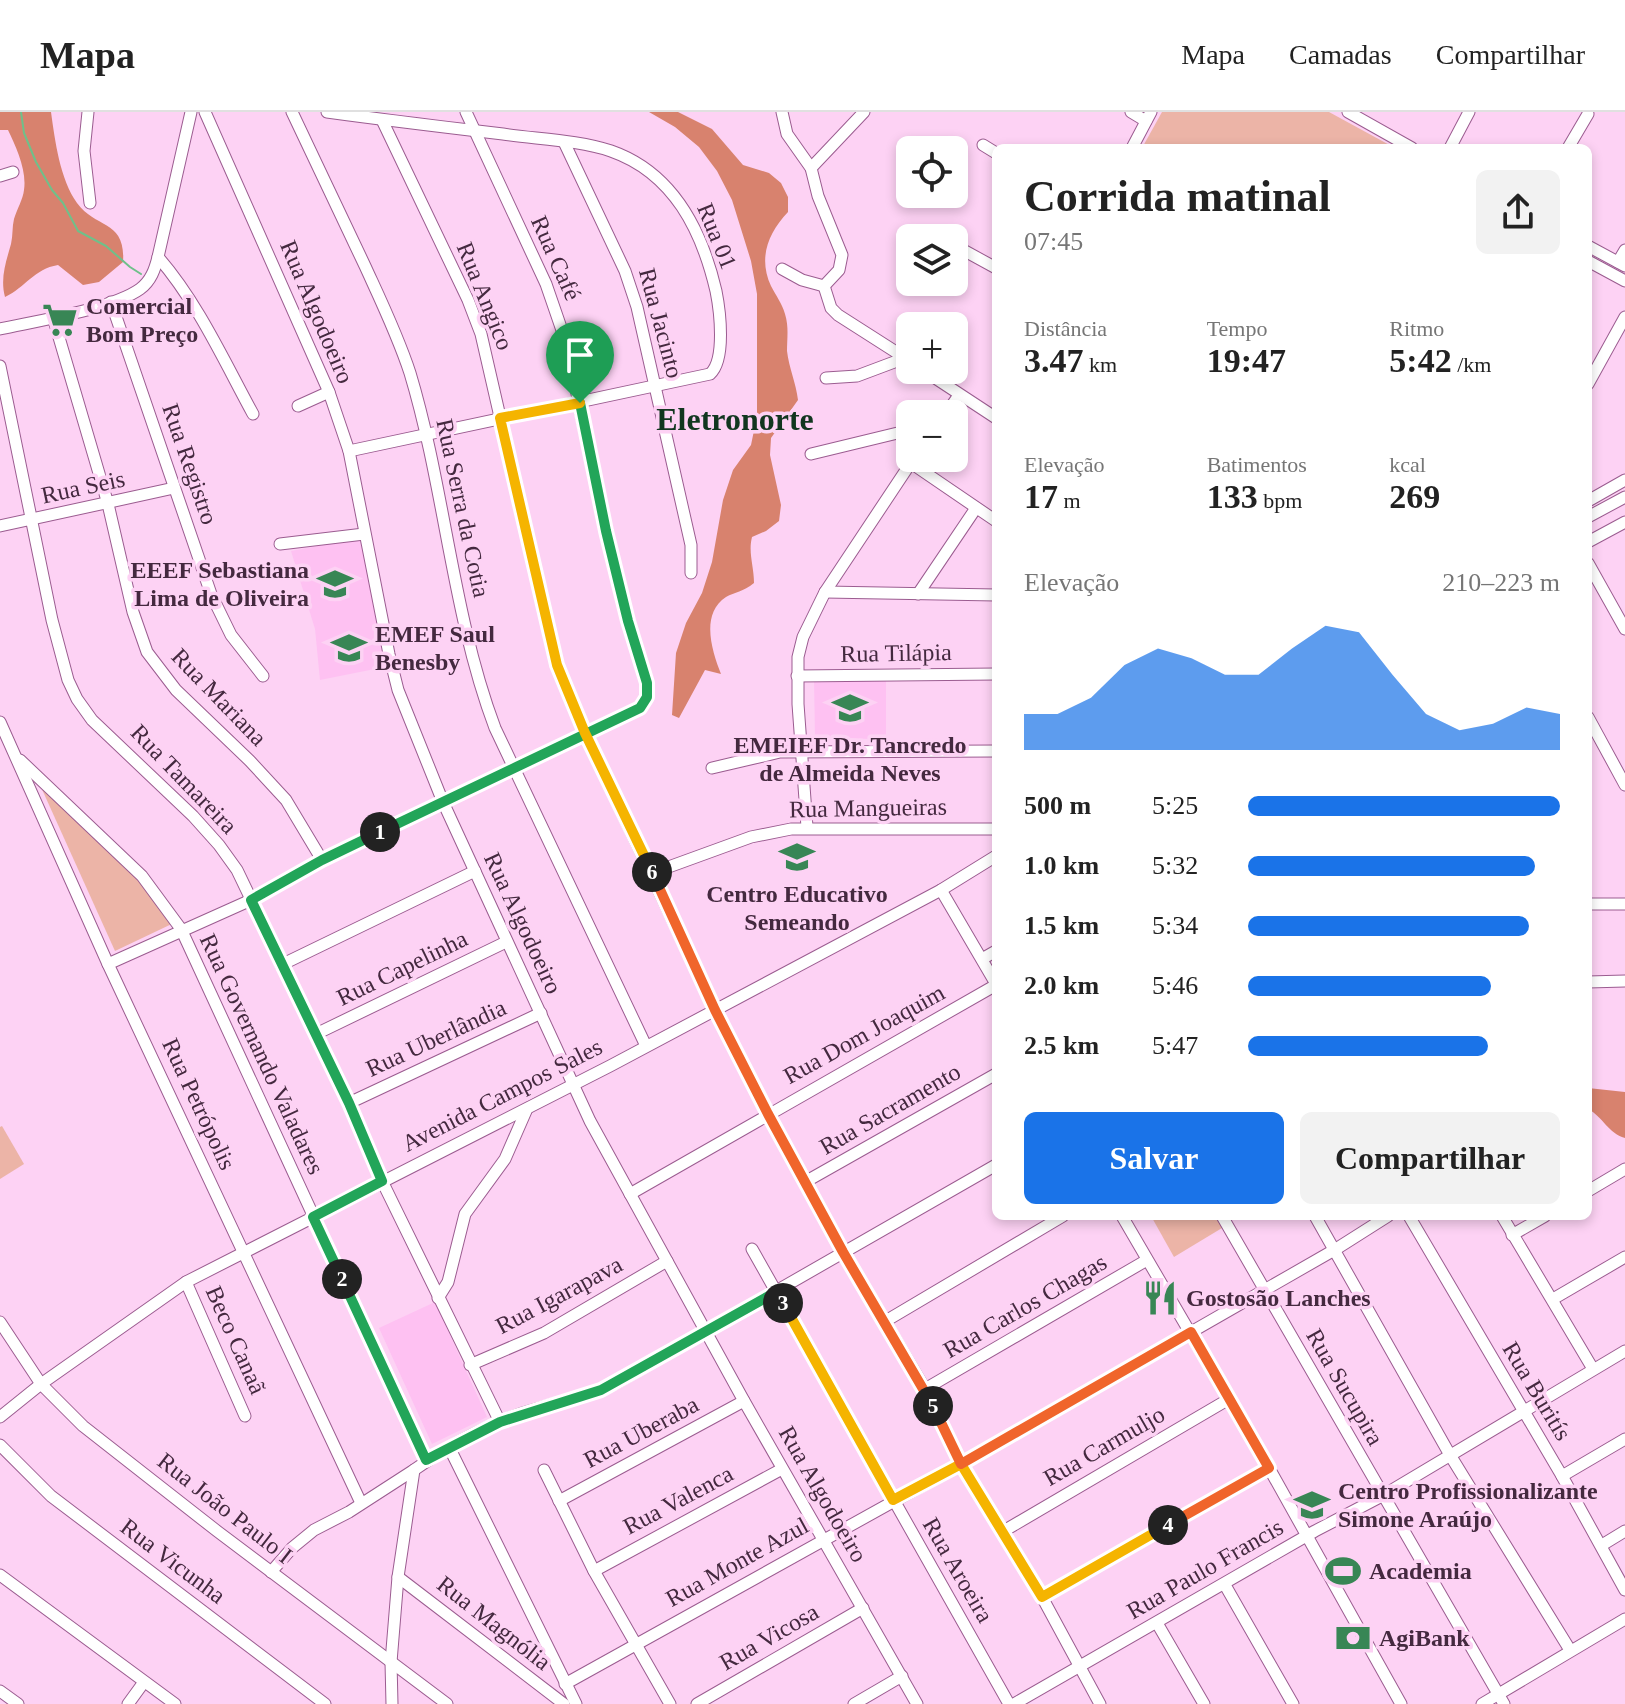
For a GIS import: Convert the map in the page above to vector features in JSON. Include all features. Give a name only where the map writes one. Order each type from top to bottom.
[{"type":"street","points":[[88,112],[84,151],[90,203]]},
{"type":"street","points":[[0,329],[111,302],[143,286],[154,272],[191,112]]},
{"type":"street","name":"Rua Algodoeiro","points":[[205,112],[329,392],[349,451],[398,690],[443,802],[572,1086],[744,1401],[917,1704]]},
{"type":"street","name":"Rua Serra da Cotia","points":[[292,112],[383,304],[409,370],[426,434],[480,686],[495,728],[646,1046]]},
{"type":"street","name":"Rua 01","points":[[327,112],[564,142],[611,151],[666,186],[696,227],[720,310],[721,332],[714,370],[706,375],[655,385]]},
{"type":"street","name":"Rua Café","points":[[466,112],[546,284],[566,342],[606,531],[647,683],[647,697],[640,708],[585,733]]},
{"type":"street","points":[[782,112],[787,134],[811,168],[818,196],[843,261],[824,286]]},
{"type":"street","points":[[811,168],[864,112]]},
{"type":"street","points":[[1131,112],[1149,116],[1134,144]]},
{"type":"street","points":[[1452,144],[1469,112]]},
{"type":"street","points":[[1354,113],[1405,144]]},
{"type":"street","points":[[1570,144],[1588,114]]},
{"type":"street","name":"Rua Angico","points":[[375,117],[468,300],[484,347],[557,665],[585,733],[715,1010],[768,1114],[843,1252],[925,1389],[961,1464],[1042,1597],[1100,1704]]},
{"type":"street","name":"Rua Jacinto","points":[[564,142],[625,271],[637,307],[691,545],[691,573]]},
{"type":"street","points":[[983,145],[992,151]]},
{"type":"street","points":[[0,176],[13,172]]},
{"type":"street","points":[[1592,248],[1622,264],[1625,250]]},
{"type":"street","points":[[968,253],[992,266]]},
{"type":"street","points":[[158,257],[189,299],[253,414]]},
{"type":"street","points":[[1592,263],[1625,281]]},
{"type":"street","points":[[782,269],[802,280],[824,286]]},
{"type":"street","points":[[824,286],[831,308],[838,315],[896,351]]},
{"type":"street","name":"Rua Registro","points":[[111,302],[211,594],[225,623],[263,676]]},
{"type":"street","name":"Rua Mariana","points":[[53,317],[108,504],[133,612],[147,652],[176,690],[286,800],[322,860]]},
{"type":"street","points":[[1592,377],[1625,317]]},
{"type":"street","points":[[826,378],[857,376],[896,363]]},
{"type":"street","name":"Rua Tamareira","points":[[0,366],[55,634],[68,680],[92,720],[193,816],[237,870],[349,1103],[382,1181],[500,1422]]},
{"type":"street","points":[[943,384],[992,416]]},
{"type":"street","points":[[349,451],[655,385]]},
{"type":"street","points":[[298,406],[329,392]]},
{"type":"street","points":[[956,400],[959,395]]},
{"type":"street","points":[[811,454],[896,433]]},
{"type":"street","points":[[807,827],[797,676],[803,637],[825,592],[905,472]]},
{"type":"street","points":[[929,472],[992,518]]},
{"type":"street","points":[[1592,499],[1625,480]]},
{"type":"street","name":"Rua Seis","points":[[0,526],[174,488]]},
{"type":"street","points":[[1592,515],[1625,497]]},
{"type":"street","points":[[918,594],[976,508]]},
{"type":"street","points":[[1592,540],[1625,522]]},
{"type":"street","points":[[280,544],[364,534]]},
{"type":"street","points":[[1592,570],[1625,629]]},
{"type":"street","points":[[825,592],[992,595]]},
{"type":"street","name":"Rua Tilápia","points":[[797,676],[992,674]]},
{"type":"street","name":"Rua Petrópolis","points":[[0,724],[108,964],[361,1503]]},
{"type":"street","points":[[1592,724],[1625,785]]},
{"type":"street","points":[[108,964],[251,900],[322,860],[585,733]]},
{"type":"street","points":[[712,768],[765,755],[801,752],[992,751]]},
{"type":"street","name":"Rua Governando Valadares","points":[[14,754],[142,876],[181,929],[426,1460]]},
{"type":"street","name":"Rua Mangueiras","points":[[652,873],[751,837],[807,827],[992,829]]},
{"type":"street","name":"Avenida Campos Sales","points":[[0,1417],[41,1384],[186,1282],[526,1111],[941,890],[992,858]]},
{"type":"street","points":[[281,965],[475,871]]},
{"type":"street","points":[[941,890],[992,978]]},
{"type":"street","points":[[1592,904],[1625,904]]},
{"type":"street","name":"Rua Capelinha","points":[[316,1034],[506,942]]},
{"type":"street","points":[[982,959],[992,953]]},
{"type":"street","points":[[1592,982],[1625,981]]},
{"type":"street","name":"Rua Dom Joaquim","points":[[630,1194],[992,987]]},
{"type":"street","name":"Rua Uberlândia","points":[[349,1103],[541,1013]]},
{"type":"street","name":"Rua Sacramento","points":[[805,1182],[992,1076]]},
{"type":"street","points":[[438,1298],[448,1282],[465,1214],[505,1159],[526,1111]]},
{"type":"street","points":[[271,1572],[308,1535],[426,1460],[500,1422],[601,1390],[992,1167]]},
{"type":"street","points":[[1592,1189],[1625,1169]]},
{"type":"street","points":[[884,1322],[1056,1220]]},
{"type":"street","points":[[1124,1220],[1269,1468],[1401,1704]]},
{"type":"street","name":"Rua Sucupira","points":[[1224,1220],[1501,1699]]},
{"type":"street","points":[[1318,1220],[1450,1455],[1570,1650]]},
{"type":"street","name":"Rua Monte Azul","points":[[565,1684],[961,1464],[1382,1220]]},
{"type":"street","name":"Rua Buritís","points":[[1411,1220],[1602,1545],[1625,1590]]},
{"type":"street","points":[[1504,1220],[1593,1369]]},
{"type":"street","points":[[1512,1235],[1538,1220]]},
{"type":"street","name":"Rua Aroeira","points":[[752,1249],[1012,1704]]},
{"type":"street","points":[[1553,1299],[1625,1257]]},
{"type":"street","name":"Rua Carlos Chagas","points":[[925,1389],[1147,1260]]},
{"type":"street","name":"Rua Igarapava","points":[[470,1365],[544,1333],[667,1261]]},
{"type":"street","name":"Beco Canaã","points":[[186,1282],[245,1416]]},
{"type":"street","name":"Rua João Paulo I","points":[[0,1322],[41,1384],[98,1438],[447,1704]]},
{"type":"street","name":"Rua Paulo Francis","points":[[1012,1704],[1382,1496],[1625,1351]]},
{"type":"street","name":"Rua Carmuljo","points":[[1002,1532],[1229,1399]]},
{"type":"street","name":"Rua Uberaba","points":[[559,1501],[744,1401]]},
{"type":"street","points":[[1562,1476],[1625,1439]]},
{"type":"street","name":"Rua Vicunha","points":[[0,1445],[51,1496],[325,1704]]},
{"type":"street","points":[[450,1449],[576,1704]]},
{"type":"street","points":[[1042,1597],[1269,1468]]},
{"type":"street","name":"Rua Valenca","points":[[594,1571],[782,1469]]},
{"type":"street","points":[[392,1704],[391,1662],[398,1577],[414,1470]]},
{"type":"street","points":[[544,1470],[594,1571],[670,1704]]},
{"type":"street","points":[[1602,1545],[1625,1531]]},
{"type":"street","points":[[0,1575],[175,1704]]},
{"type":"street","name":"Rua Magnólia","points":[[398,1577],[564,1704]]},
{"type":"street","points":[[1225,1585],[1293,1704]]},
{"type":"street","name":"Rua Vicosa","points":[[697,1704],[863,1608]]},
{"type":"street","points":[[1482,1704],[1501,1699],[1570,1650],[1625,1619]]},
{"type":"street","points":[[1157,1623],[1204,1704]]},
{"type":"street","points":[[854,1704],[902,1676]]},
{"type":"street","points":[[128,1704],[144,1682]]},
{"type":"street","points":[[0,1691],[18,1704]]},
{"type":"shaded area","points":[[0,112],[51,112],[59,159],[71,193],[85,211],[115,232],[123,248],[123,262],[99,282],[83,285],[58,265],[36,274],[5,297],[4,270],[25,182],[8,130],[0,130]]},
{"type":"shaded area","points":[[649,112],[678,112],[712,129],[743,165],[769,173],[781,183],[788,197],[788,212],[770,237],[765,256],[767,276],[786,319],[787,351],[798,400],[771,438],[770,455],[781,505],[779,521],[752,537],[754,583],[726,597],[713,613],[710,633],[721,674],[705,670],[679,718],[672,715],[676,653],[712,562],[723,500],[733,470],[751,445],[757,416],[757,294],[751,261],[732,200],[717,171],[699,147],[675,127]]},
{"type":"shaded area","points":[[1162,112],[1329,112],[1388,144],[1144,144]]},
{"type":"shaded area","name":"EEEF Sebastiana Lima de Oliveira","points":[[360,538],[385,667],[320,680],[315,629],[291,551]]},
{"type":"shaded area","name":"EMEIEF Dr. Tancredo de Almeida Neves","points":[[814,680],[886,680],[886,740],[815,736]]},
{"type":"shaded area","points":[[31,765],[178,921],[115,951]]},
{"type":"shaded area","points":[[1592,1088],[1625,1092],[1625,1138],[1592,1112]]},
{"type":"shaded area","points":[[0,1127],[24,1164],[0,1179]]},
{"type":"shaded area","points":[[1153,1220],[1217,1220],[1222,1228],[1174,1257]]},
{"type":"shaded area","points":[[435,1302],[487,1417],[432,1444],[379,1328]]},
{"type":"waterway","points":[[21,112],[24,133],[36,162],[78,231],[106,246],[141,274]]},
{"type":"place","name":"Comercial Bom Preço","points":[[60,320]]},
{"type":"place","name":"EEEF Sebastiana Lima de Oliveira","points":[[335,584]]},
{"type":"place","name":"EMEF Saul Benesby","points":[[349,648]]},
{"type":"place","name":"EMEIEF Dr. Tancredo de Almeida Neves","points":[[850,708]]},
{"type":"place","name":"Centro Educativo Semeando","points":[[797,857]]},
{"type":"place","name":"Gostosão Lanches","points":[[1160,1298]]},
{"type":"place","name":"Centro Profissionalizante Simone Araújo","points":[[1312,1505]]},
{"type":"place","name":"Academia","points":[[1343,1571]]},
{"type":"place","name":"AgiBank","points":[[1353,1638]]},
{"type":"district","name":"Eletronorte","points":[[735,419]]},
{"type":"route","points":[[580,403],[500,418],[557,665],[567,691],[585,733],[603,774],[715,1010],[843,1252],[925,1389],[961,1464],[1191,1332],[1269,1468],[1042,1597],[961,1464],[893,1500],[776,1292],[614,1384],[500,1422],[426,1460],[313,1217],[382,1181],[349,1103],[251,900],[322,860],[513,767],[585,733],[640,708],[644,703],[647,683],[606,531],[580,403]]}]
